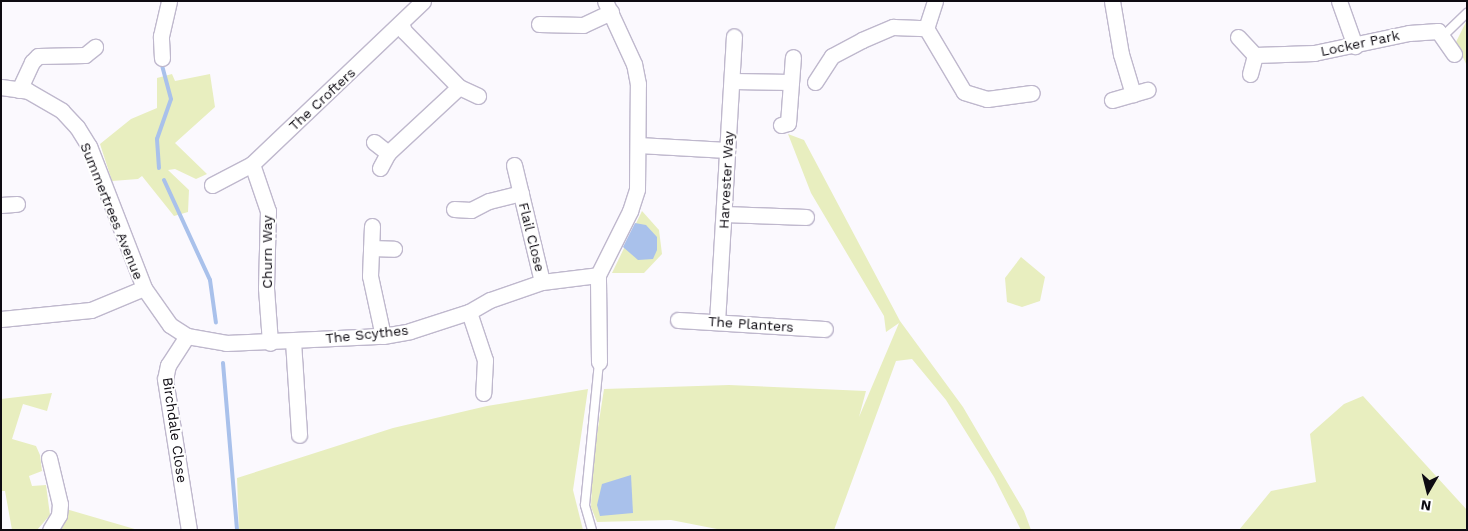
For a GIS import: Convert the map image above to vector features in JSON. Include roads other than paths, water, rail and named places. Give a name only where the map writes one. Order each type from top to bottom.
[{"type":"street","points":[[162,58],[161,36],[169,1]]},
{"type":"street","name":"The Crofters","points":[[212,185],[252,164],[423,1]]},
{"type":"street","points":[[935,1],[926,28],[964,92],[987,99],[1032,93]]},
{"type":"street","points":[[1112,1],[1121,54],[1133,94]]},
{"type":"street","points":[[1339,1],[1355,46]]},
{"type":"street","points":[[539,24],[583,25],[608,7],[634,64],[638,145],[637,189],[630,211],[598,275],[599,362]]},
{"type":"street","points":[[401,23],[404,31],[459,87],[478,96]]},
{"type":"street","points":[[815,82],[832,56],[862,40],[893,27],[926,28]]},
{"type":"street","name":"Locker Park","points":[[1255,55],[1314,53],[1355,46],[1409,33],[1438,32],[1442,37]]},
{"type":"street","name":"Harvester Way","points":[[717,322],[733,80],[734,37]]},
{"type":"street","points":[[1238,37],[1255,55],[1250,74]]},
{"type":"street","points":[[1442,37],[1454,54]]},
{"type":"street","points":[[19,90],[32,62],[38,56],[85,55],[95,47]]},
{"type":"street","points":[[781,125],[788,122],[792,58]]},
{"type":"street","points":[[733,80],[791,82]]},
{"type":"street","name":"Summertrees Avenue","points":[[1,87],[28,91],[62,111],[76,127],[88,146],[144,288],[170,324],[187,336]]},
{"type":"street","points":[[380,168],[388,153],[459,87]]},
{"type":"street","points":[[1112,100],[1148,90]]},
{"type":"street","points":[[374,142],[388,153]]},
{"type":"street","points":[[638,145],[727,150]]},
{"type":"street","name":"Churn Way","points":[[252,164],[268,211],[266,288],[270,343]]},
{"type":"street","name":"Flail Close","points":[[514,165],[542,282]]},
{"type":"street","name":"Flail Close","points":[[454,209],[471,210],[489,201],[521,193]]},
{"type":"street","points":[[1,205],[17,204]]},
{"type":"street","points":[[724,214],[806,217]]},
{"type":"street","points":[[372,226],[370,276],[382,336]]},
{"type":"street","points":[[371,248],[394,249]]},
{"type":"street","name":"The Scythes","points":[[187,336],[221,343],[270,343],[382,336],[410,331],[469,312],[490,300],[542,282],[598,275]]},
{"type":"street","points":[[1,319],[91,310],[144,288]]},
{"type":"street","points":[[469,312],[485,360],[483,393]]},
{"type":"street","name":"The Planters","points":[[678,320],[825,329]]},
{"type":"street","name":"Birchdale Close","points":[[187,336],[168,365],[165,379],[189,530]]},
{"type":"street","points":[[293,341],[299,435]]},
{"type":"street","points":[[49,458],[60,504],[59,515],[50,530]]},
{"type":"lane","points":[[1442,37],[1467,13]]},
{"type":"lane","points":[[592,530],[585,505],[599,362]]},
{"type":"water","points":[[635,223],[646,225],[657,237],[657,250],[653,259],[638,260],[623,247]]},
{"type":"water","points":[[631,475],[633,513],[600,516],[597,505],[602,484]]},
{"type":"waterway","points":[[159,168],[157,139],[171,99],[161,61]]},
{"type":"waterway","points":[[164,180],[210,280],[216,323]]},
{"type":"waterway","points":[[223,363],[237,530]]}]
